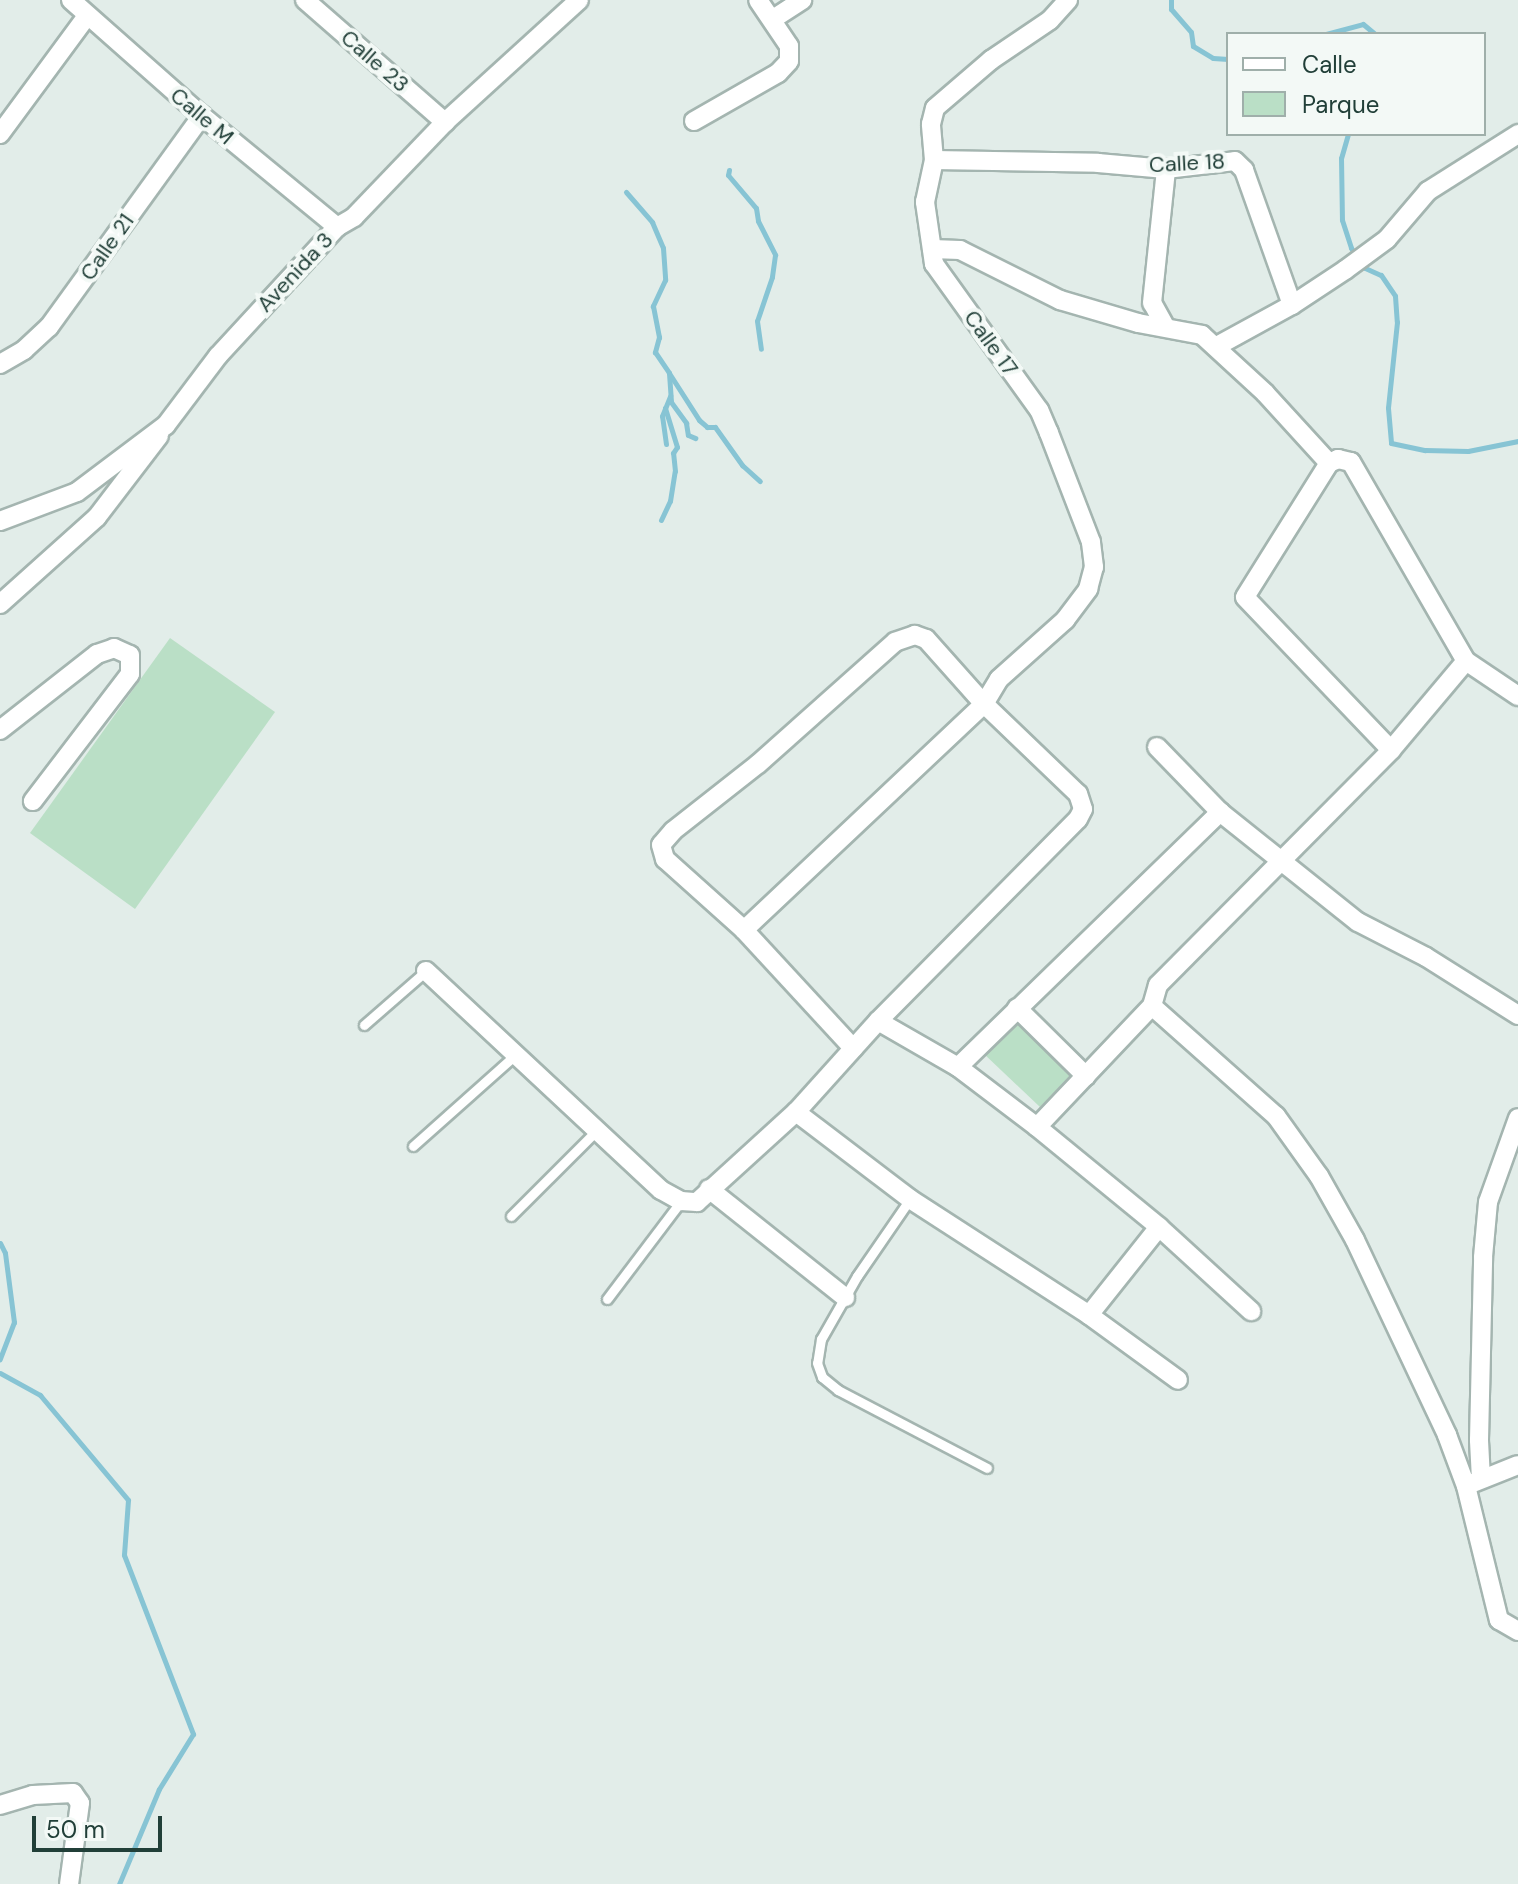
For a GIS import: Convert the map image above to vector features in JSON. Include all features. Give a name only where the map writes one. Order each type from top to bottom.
[{"type":"street","name":"Calle M","points":[[71,0],[202,116],[337,227]]},
{"type":"street","name":"Calle 23","points":[[305,0],[445,122]]},
{"type":"street","points":[[548,0],[563,13]]},
{"type":"street","name":"Avenida 3","points":[[0,521],[77,492],[166,425],[218,356],[337,227],[354,217],[445,122],[579,0]]},
{"type":"street","points":[[694,121],[778,73],[789,61],[789,46],[758,0]]},
{"type":"street","points":[[773,19],[802,0]]},
{"type":"street","name":"Calle 17","points":[[744,930],[984,704],[999,679],[1065,620],[1088,589],[1094,567],[1091,542],[1039,410],[934,264],[925,202],[934,160],[931,124],[935,108],[991,60],[1050,20],[1068,0]]},
{"type":"street","points":[[0,134],[87,16]]},
{"type":"street","name":"Calle 21","points":[[0,364],[24,350],[49,327],[202,116]]},
{"type":"street","points":[[1217,346],[1292,305],[1345,270],[1387,239],[1428,191],[1518,134]]},
{"type":"street","name":"Calle 18","points":[[934,160],[1098,163],[1166,169],[1228,161],[1240,164],[1292,305]]},
{"type":"street","points":[[1165,326],[1152,303],[1166,169]]},
{"type":"street","points":[[932,249],[960,250],[1060,300],[1138,323],[1202,335],[1217,346],[1329,463]]},
{"type":"street","points":[[0,604],[97,517],[166,425]]},
{"type":"street","points":[[1391,750],[1245,597],[1329,463],[1338,459],[1351,462],[1466,661],[1518,696]]},
{"type":"street","points":[[426,971],[661,1190],[681,1201],[697,1202],[796,1112],[878,1021],[1078,819],[1083,809],[1078,794],[984,704],[926,639],[915,635],[900,637],[758,764],[673,831],[661,845],[665,859],[744,930],[853,1048]]},
{"type":"street","points":[[0,730],[97,654],[114,648],[130,655],[130,674],[33,801]]},
{"type":"street","points":[[1037,1127],[1152,1006],[1158,985],[1391,750],[1466,661]]},
{"type":"street","points":[[1157,747],[1220,812],[1358,922],[1426,957],[1518,1015]]},
{"type":"street","points":[[958,1067],[1220,812]]},
{"type":"street","points":[[1152,1006],[1276,1116],[1299,1144],[1355,1240],[1474,1482]]},
{"type":"street","points":[[1017,1008],[1086,1076]]},
{"type":"street","points":[[878,1021],[958,1067],[1037,1127],[1159,1227],[1251,1311]]},
{"type":"street","points":[[796,1112],[910,1199],[1089,1315],[1178,1380]]},
{"type":"street","points":[[1518,1118],[1488,1202],[1474,1482],[1499,1620],[1518,1631]]},
{"type":"street","points":[[709,1189],[845,1297]]},
{"type":"street","points":[[1089,1315],[1159,1227]]},
{"type":"street","points":[[1474,1482],[1518,1465]]},
{"type":"street","points":[[0,1805],[33,1795],[73,1793],[80,1803],[69,1884]]},
{"type":"lane","points":[[364,1025],[426,971]]},
{"type":"lane","points":[[413,1146],[515,1055]]},
{"type":"lane","points":[[511,1216],[596,1131]]},
{"type":"lane","points":[[910,1199],[821,1339],[817,1363],[822,1377],[838,1390],[987,1468]]},
{"type":"lane","points":[[607,1299],[681,1201]]},
{"type":"green space","points":[[170,638],[275,712],[135,909],[30,833]]},
{"type":"green space","points":[[1016,1018],[1074,1072],[1040,1107],[983,1053]]},
{"type":"waterway","points":[[1171,0],[1171,9],[1191,32],[1193,46],[1213,58],[1226,59]]},
{"type":"waterway","points":[[1333,32],[1363,24],[1373,32]]},
{"type":"waterway","points":[[1347,136],[1341,158],[1342,220],[1351,248],[1365,268],[1381,275],[1395,296],[1397,322],[1388,408],[1391,443],[1425,450],[1468,451],[1518,441]]},
{"type":"waterway","points":[[729,170],[728,175],[756,208],[758,221],[775,255],[772,277],[757,321],[761,349]]},
{"type":"waterway","points":[[626,192],[652,222],[663,248],[665,280],[653,306],[659,337],[655,352],[669,373],[671,402],[686,423],[688,435],[695,438]]},
{"type":"waterway","points":[[669,373],[699,420],[707,427],[715,427],[742,465],[760,481]]},
{"type":"waterway","points":[[666,444],[662,416],[670,396]]},
{"type":"waterway","points":[[661,520],[670,501],[675,471],[673,453],[677,447],[665,408]]},
{"type":"waterway","points":[[0,1243],[5,1253],[14,1322],[0,1359]]},
{"type":"waterway","points":[[0,1373],[40,1395],[128,1500],[124,1555],[193,1734],[159,1789],[119,1884]]}]
